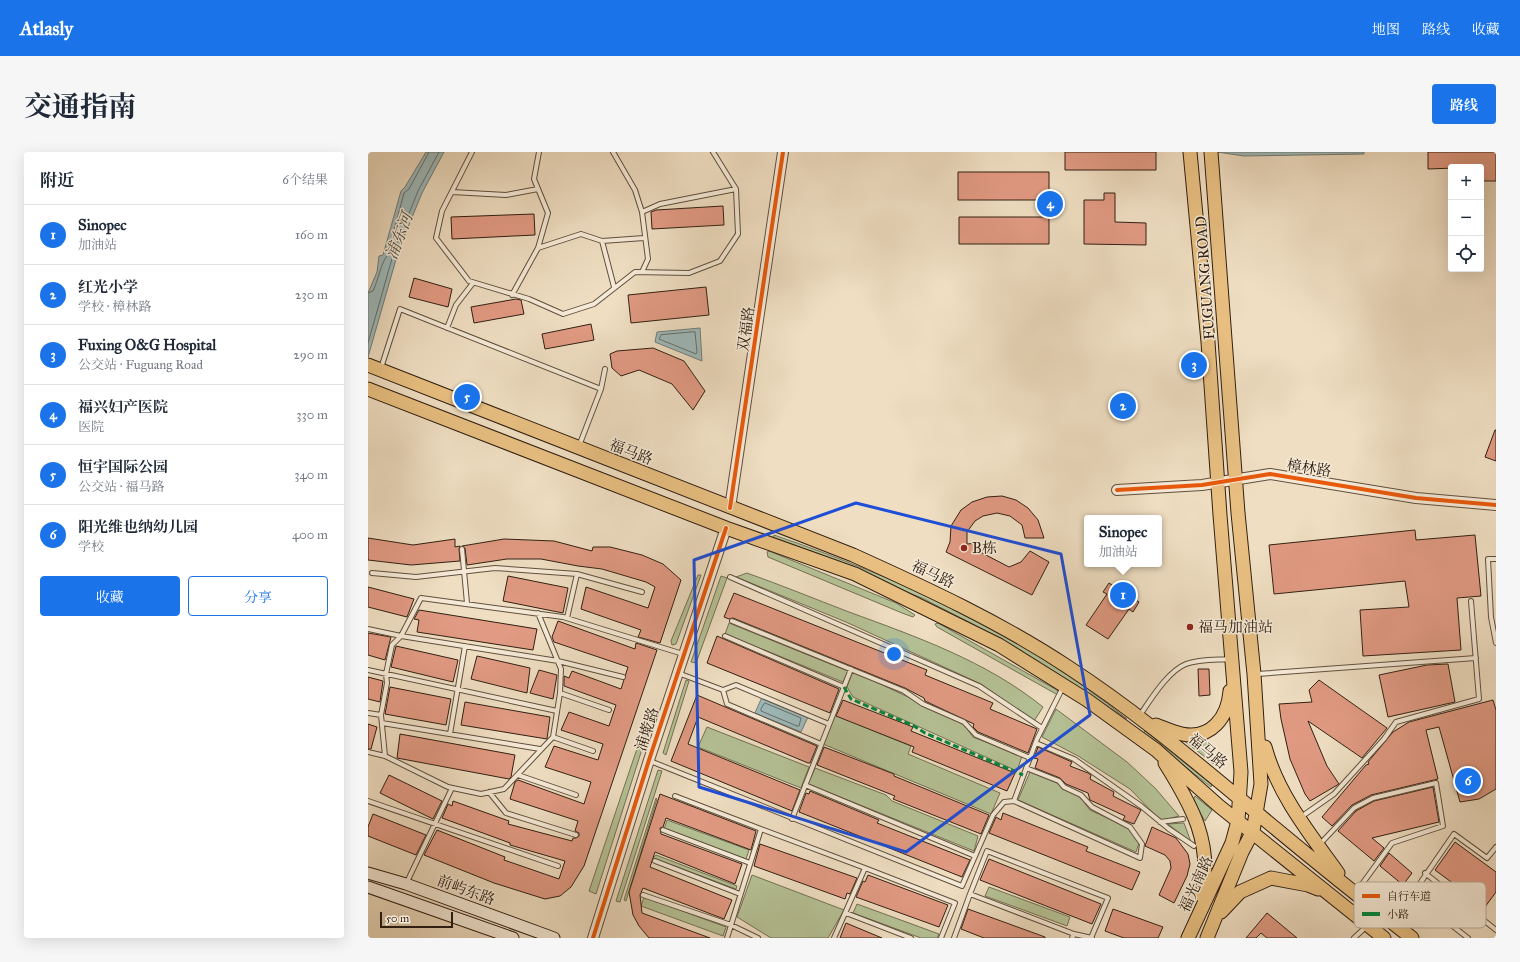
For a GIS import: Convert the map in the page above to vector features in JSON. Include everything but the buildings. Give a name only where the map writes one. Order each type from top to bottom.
[{"type":"main road","name":"FUGUANG ROAD","points":[[1191,153],[1208,342],[1242,772],[1237,847]]},
{"type":"main road","name":"FUGUANG ROAD","points":[[1211,156],[1235,479],[1258,721],[1261,784],[1253,832]]},
{"type":"main road","name":"福马路","points":[[374,368],[852,555],[963,606],[1068,667],[1173,743],[1352,890]]},
{"type":"main road","points":[[368,389],[726,528],[855,574],[999,645],[1064,685],[1156,750],[1238,821],[1354,913]]},
{"type":"main road","points":[[1138,718],[1184,735],[1209,730],[1223,718],[1227,708],[1232,659]]},
{"type":"main road","points":[[1258,721],[1272,766],[1299,819],[1352,890]]},
{"type":"main road","points":[[1156,750],[1187,798],[1202,839],[1205,880],[1199,915]]},
{"type":"main road","points":[[1207,938],[1217,916],[1237,847],[1253,832]]},
{"type":"main road","name":"福光南路","points":[[1188,938],[1199,915],[1237,847]]},
{"type":"main road","name":"前屿东路","points":[[368,873],[406,884],[554,938]]},
{"type":"main road","points":[[1217,916],[1240,892],[1271,878],[1308,885],[1328,892]]},
{"type":"main road","name":"前屿东路","points":[[368,887],[513,938]]},
{"type":"main road","points":[[1372,928],[1384,938]]},
{"type":"main road","name":"福马路","points":[[1399,928],[1412,938]]},
{"type":"street","name":"双福路","points":[[730,508],[783,152]]},
{"type":"street","name":"樟林路","points":[[1117,490],[1202,485],[1266,474],[1281,475],[1416,498],[1496,505]]},
{"type":"street","name":"浦墘路","points":[[593,938],[649,760],[726,528]]},
{"type":"lane","points":[[472,152],[442,211],[436,238],[469,281],[529,299],[562,314],[594,304],[635,272],[689,273],[720,261],[738,234],[736,190],[713,152]]},
{"type":"lane","points":[[512,295],[538,248],[548,213],[534,178],[539,152]]},
{"type":"lane","points":[[613,152],[636,190],[642,212],[644,238],[648,259],[642,272]]},
{"type":"lane","points":[[452,192],[506,195],[538,190]]},
{"type":"lane","points":[[642,212],[660,204],[736,190]]},
{"type":"lane","points":[[538,248],[581,234],[602,241],[644,238]]},
{"type":"lane","points":[[602,241],[614,287]]},
{"type":"lane","points":[[447,328],[456,305],[473,283]]},
{"type":"lane","points":[[374,368],[400,309],[601,388]]},
{"type":"lane","points":[[578,449],[601,388],[605,369]]},
{"type":"lane","points":[[462,549],[467,603]]},
{"type":"lane","points":[[1496,559],[1488,559],[1491,617],[1496,643]]},
{"type":"lane","points":[[372,573],[416,578],[495,568],[577,574],[642,592]]},
{"type":"lane","points":[[567,618],[577,574]]},
{"type":"lane","points":[[730,577],[978,686],[1042,728]]},
{"type":"lane","points":[[385,756],[381,715],[387,683],[386,674],[392,645],[401,636],[421,598],[467,603],[567,618],[684,654]]},
{"type":"lane","points":[[1299,819],[1334,794],[1379,745],[1396,722],[1479,699],[1471,600]]},
{"type":"lane","points":[[368,752],[385,756],[428,779],[452,788],[481,794],[504,789],[540,749],[553,737],[560,693],[561,669],[538,613]]},
{"type":"lane","points":[[732,621],[904,691],[923,704],[964,722],[976,735],[1030,758]]},
{"type":"lane","points":[[368,628],[401,636],[558,661],[623,677]]},
{"type":"lane","points":[[726,636],[844,687]]},
{"type":"lane","points":[[450,734],[459,690],[465,646]]},
{"type":"lane","points":[[1254,674],[1476,658]]},
{"type":"lane","points":[[1138,718],[1171,674],[1181,666],[1192,662],[1232,659]]},
{"type":"lane","points":[[792,819],[851,669]]},
{"type":"lane","points":[[368,670],[557,711]]},
{"type":"lane","points":[[678,673],[723,690],[736,684],[829,724]]},
{"type":"lane","points":[[1014,801],[1042,728],[1064,685]]},
{"type":"lane","points":[[723,690],[727,704],[821,744]]},
{"type":"lane","points":[[560,693],[609,710]]},
{"type":"lane","points":[[368,713],[381,715]]},
{"type":"lane","points":[[382,723],[540,749]]},
{"type":"lane","points":[[553,737],[593,752]]},
{"type":"lane","points":[[1036,743],[1074,759],[1141,806],[1160,822],[1194,846]]},
{"type":"lane","points":[[649,760],[792,819],[962,886],[993,815],[1004,802],[1014,801],[1140,858],[1142,844],[1130,827],[1092,807],[1081,795],[1064,787],[1059,781],[1026,768]]},
{"type":"lane","points":[[518,775],[576,795]]},
{"type":"lane","points":[[1318,845],[1354,808],[1373,798],[1436,783],[1443,826],[1392,843],[1359,882]]},
{"type":"lane","points":[[805,785],[975,856]]},
{"type":"lane","points":[[406,884],[452,788]]},
{"type":"lane","points":[[489,792],[506,813],[576,835]]},
{"type":"lane","points":[[675,796],[955,903],[940,938]]},
{"type":"lane","points":[[368,801],[558,866]]},
{"type":"lane","points":[[1160,822],[1183,819]]},
{"type":"lane","points":[[727,938],[761,829]]},
{"type":"lane","points":[[663,830],[750,863]]},
{"type":"lane","points":[[1419,882],[1454,834],[1487,858],[1496,847]]},
{"type":"lane","points":[[954,938],[970,894],[987,851],[1108,898],[1091,938],[1073,936],[970,894]]},
{"type":"lane","points":[[655,861],[740,894]]},
{"type":"lane","points":[[834,938],[865,868]]},
{"type":"lane","points":[[1425,873],[1436,882]]},
{"type":"lane","points":[[643,895],[731,925],[758,938]]},
{"type":"lane","points":[[846,913],[911,938]]},
{"type":"lane","points":[[1486,922],[1496,930]]},
{"type":"lane","points":[[1354,938],[1365,928]]},
{"type":"lane","points":[[1455,928],[1468,938]]},
{"type":"highlighted area","points":[[856,503],[1061,554],[1090,715],[906,852],[699,787],[694,560]]},
{"type":"green space","points":[[774,535],[868,570],[959,612],[1003,635],[1046,661],[1127,719],[1000,638],[922,598],[773,539]]},
{"type":"green space","points":[[769,551],[896,603],[915,615],[913,617],[902,613],[768,557],[767,552]]},
{"type":"green space","points":[[747,573],[900,631],[950,652],[998,676],[1043,707],[1034,721],[981,684],[846,622],[736,577]]},
{"type":"green space","points":[[698,575],[701,575],[676,644],[672,645],[671,641]]},
{"type":"green space","points":[[721,576],[727,578],[696,663],[691,662]]},
{"type":"green space","points":[[729,623],[848,671],[843,682],[725,634]]},
{"type":"green space","points":[[938,623],[1057,690],[1059,693],[1056,694],[937,627],[935,624]]},
{"type":"green space","points":[[853,671],[963,723],[973,737],[1022,756],[1017,771],[853,697],[847,687]]},
{"type":"green space","points":[[686,680],[689,681],[666,755],[663,753]]},
{"type":"green space","points":[[1056,709],[1127,762],[1155,788],[1179,816],[1161,821],[1130,789],[1078,756],[1042,737]]},
{"type":"green space","points":[[835,715],[911,746],[908,754],[1000,793],[991,814],[823,744]]},
{"type":"green space","points":[[646,722],[650,724],[596,894],[589,891]]},
{"type":"green space","points":[[707,727],[809,767],[801,788],[698,747]]},
{"type":"green space","points":[[1145,731],[1212,785],[1211,787],[1143,733]]},
{"type":"green space","points":[[1178,736],[1205,736],[1214,764]]},
{"type":"green space","points":[[815,768],[886,795],[892,801],[978,836],[974,851],[808,784]]},
{"type":"green space","points":[[658,770],[662,771],[620,902],[616,901]]},
{"type":"green space","points":[[1030,772],[1057,783],[1062,788],[1080,797],[1090,810],[1129,828],[1139,843],[1136,852],[1018,800]]},
{"type":"green space","points":[[1195,796],[1212,810],[1205,821],[1193,801]]},
{"type":"green space","points":[[656,798],[657,799],[626,901],[624,900]]},
{"type":"green space","points":[[667,820],[749,850],[746,859],[664,829]]},
{"type":"green space","points":[[1184,823],[1191,842],[1168,824]]},
{"type":"green space","points":[[656,855],[737,886],[736,889],[653,858]]},
{"type":"green space","points":[[752,875],[844,910],[828,938],[771,938],[737,917]]},
{"type":"green space","points":[[989,887],[1070,917],[1067,926],[985,896]]},
{"type":"green space","points":[[644,897],[726,927],[723,936],[641,906]]},
{"type":"green space","points":[[857,904],[939,934],[937,938],[921,938],[853,913]]},
{"type":"water","name":"浦东河","points":[[426,152],[444,152],[422,193],[399,249],[368,357],[368,293],[377,272],[379,256],[383,255],[401,191],[405,187]]},
{"type":"water","points":[[1217,152],[1364,152],[1364,154],[1244,156]]},
{"type":"water","points":[[700,328],[702,361],[655,342],[657,332]]},
{"type":"water","points":[[762,697],[808,717],[801,732],[755,713]]},
{"type":"marked path","points":[[844,687],[851,699],[1023,775]]},
{"type":"cycle path","points":[[730,508],[783,152]]},
{"type":"cycle path","points":[[1117,490],[1202,485],[1270,474],[1416,498],[1496,505]]},
{"type":"cycle path","points":[[593,938],[649,760],[726,528]]},
{"type":"place","name":"福兴妇产医院","points":[[1050,204]]},
{"type":"place","name":"Fuxing O&G Hospital","points":[[1194,365]]},
{"type":"place","name":"恒宇国际公园","points":[[467,397]]},
{"type":"place","name":"红光小学","points":[[1123,406]]},
{"type":"place","name":"B栋","points":[[964,548]]},
{"type":"place","name":"Sinopec","points":[[1123,595]]},
{"type":"place","name":"福马加油站","points":[[1190,627]]},
{"type":"place","name":"阳光维也纳幼儿园","points":[[1468,781]]}]
